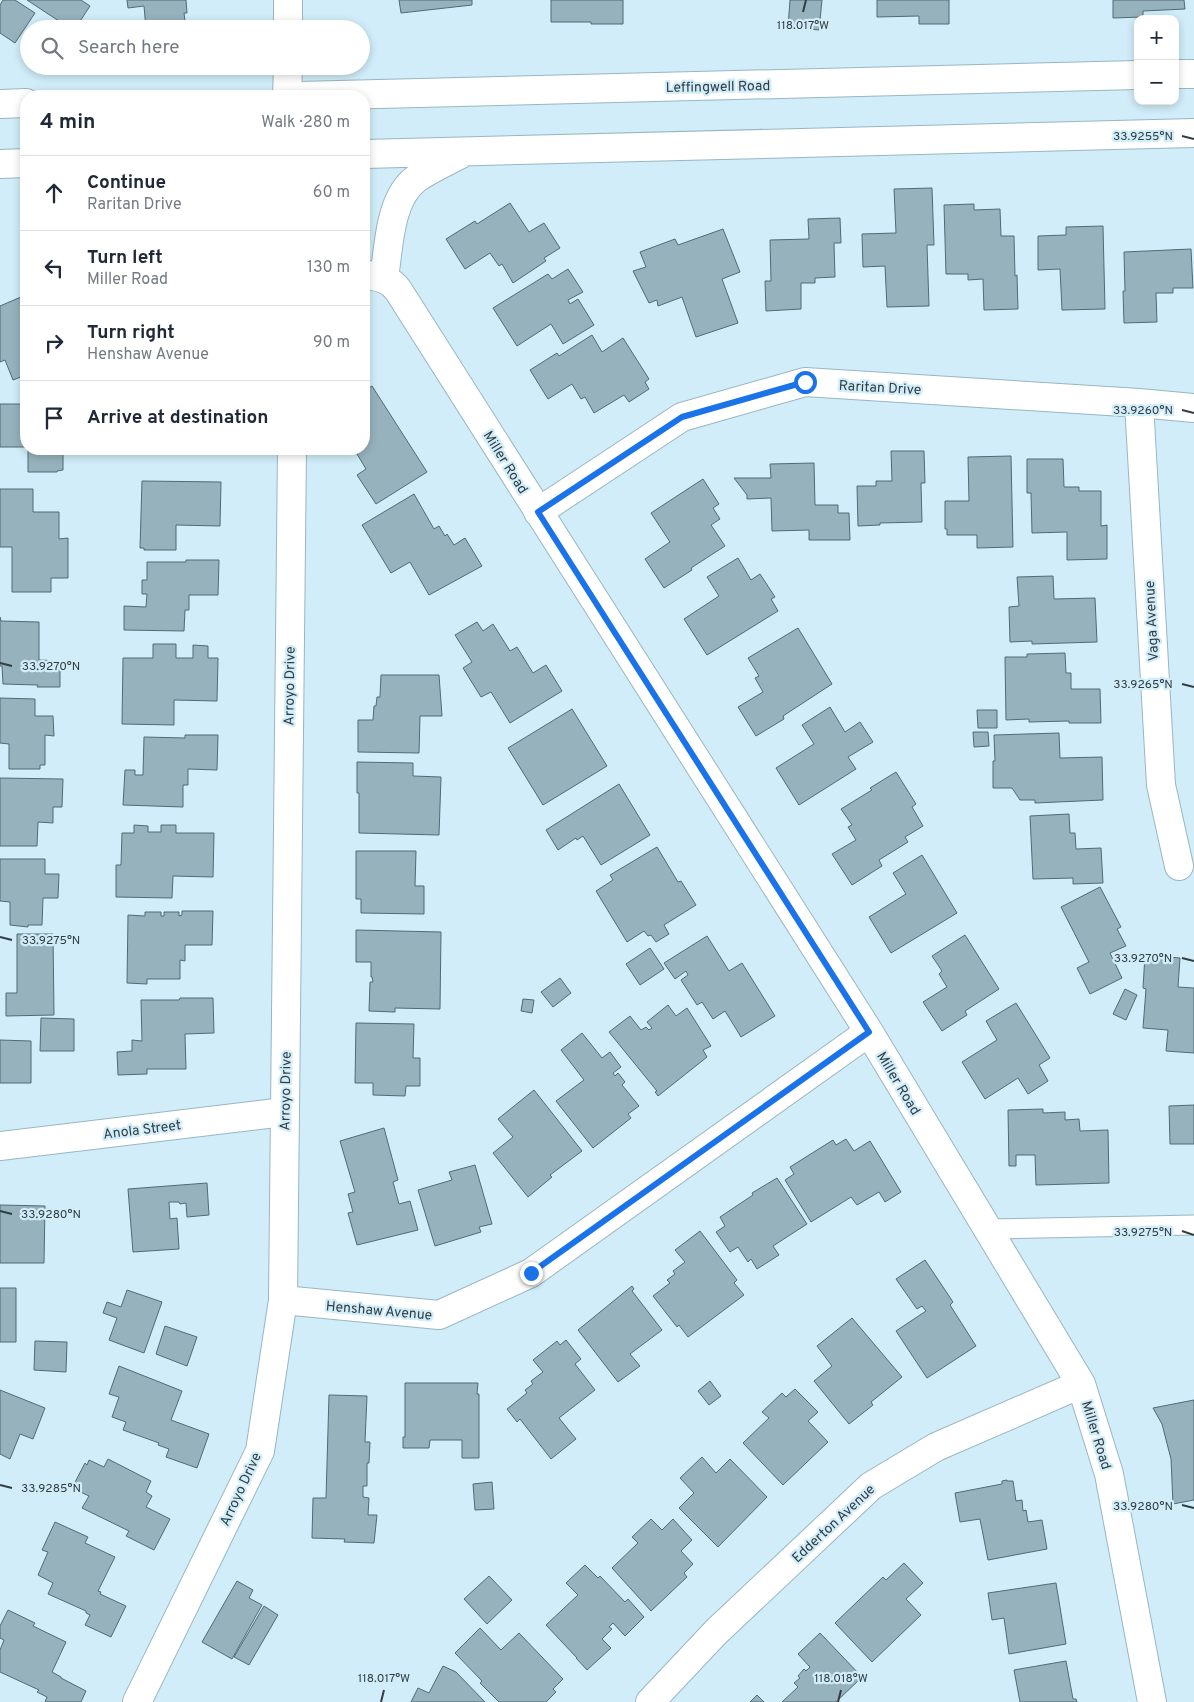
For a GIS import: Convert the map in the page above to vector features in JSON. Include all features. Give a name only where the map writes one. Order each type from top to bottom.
[{"type":"street","points":[[288,0],[288,20]]},
{"type":"street","points":[[1179,74],[1194,74]]},
{"type":"street","points":[[288,75],[288,90]]},
{"type":"street","name":"Leffingwell Road","points":[[370,94],[1134,75]]},
{"type":"street","points":[[0,104],[20,103]]},
{"type":"street","points":[[370,154],[1194,132]]},
{"type":"street","points":[[374,276],[397,203],[404,191],[416,179],[466,152]]},
{"type":"street","points":[[0,164],[20,163]]},
{"type":"street","name":"Miller Road","points":[[374,276],[392,282],[398,290],[869,1032],[1081,1384],[1109,1474],[1152,1702]]},
{"type":"street","name":"Raritan Drive","points":[[538,512],[682,417],[805,382],[1140,402],[1194,408]]},
{"type":"street","name":"Vaga Avenue","points":[[1140,402],[1160,785],[1179,866]]},
{"type":"street","name":"Arroyo Drive","points":[[137,1702],[260,1451],[283,1300],[292,455]]},
{"type":"street","name":"Henshaw Avenue","points":[[283,1300],[439,1315],[448,1312],[531,1273],[869,1032]]},
{"type":"street","name":"Anola Street","points":[[0,1146],[284,1112]]},
{"type":"street","name":"Edderton Avenue","points":[[650,1702],[716,1632],[871,1486],[936,1448],[1081,1384]]},
{"type":"lane","points":[[987,1229],[1194,1225]]},
{"type":"building","points":[[3,0],[15,0],[35,13],[30,20],[20,20],[20,36],[15,43],[0,33],[0,5]]},
{"type":"building","points":[[27,0],[81,0],[90,6],[81,20],[57,20]]},
{"type":"building","points":[[127,0],[186,0],[187,13],[184,13],[185,20],[145,20],[144,6],[128,8]]},
{"type":"building","points":[[399,0],[472,0],[472,5],[401,13]]},
{"type":"building","points":[[551,0],[623,0],[623,24],[551,22]]},
{"type":"building","points":[[790,0],[822,0],[819,30],[788,27]]},
{"type":"building","points":[[877,0],[949,0],[949,24],[919,24],[919,16],[877,17]]},
{"type":"building","points":[[1113,0],[1184,0],[1185,9],[1143,11],[1143,15],[1134,15],[1134,17],[1113,18]]},
{"type":"building","points":[[932,188],[934,245],[927,245],[929,306],[887,307],[885,266],[863,267],[862,234],[896,233],[894,189]]},
{"type":"building","points":[[510,203],[529,232],[544,223],[560,248],[544,258],[546,261],[513,283],[502,264],[499,266],[490,253],[465,269],[446,239],[475,221],[477,224]]},
{"type":"building","points":[[974,204],[974,210],[1000,209],[1001,236],[1014,236],[1018,309],[984,310],[983,279],[968,280],[968,274],[946,274],[944,205]]},
{"type":"building","points":[[840,218],[841,243],[834,243],[835,277],[815,278],[815,283],[801,283],[801,309],[766,311],[765,281],[771,281],[770,240],[809,239],[808,219]]},
{"type":"building","points":[[1103,226],[1105,309],[1062,310],[1060,269],[1038,270],[1038,236],[1066,235],[1066,227]]},
{"type":"building","points":[[723,229],[740,272],[722,279],[738,323],[696,337],[682,297],[658,306],[657,300],[649,303],[633,271],[646,267],[640,252],[675,239],[678,245]]},
{"type":"building","points":[[1191,249],[1193,288],[1173,288],[1173,293],[1156,293],[1157,322],[1124,323],[1124,252]]},
{"type":"building","points":[[568,269],[583,292],[568,300],[570,304],[578,299],[594,325],[563,344],[551,324],[517,346],[493,308],[548,274],[552,279]]},
{"type":"building","points":[[20,297],[20,377],[13,380],[5,360],[0,362],[0,306]]},
{"type":"building","points":[[592,335],[602,352],[623,338],[649,379],[645,382],[649,389],[629,402],[624,395],[594,413],[585,397],[581,399],[572,384],[548,399],[530,370],[557,353],[559,356]]},
{"type":"building","points":[[372,386],[427,472],[376,504],[357,475],[366,469],[358,455],[370,455],[370,387]]},
{"type":"building","points":[[0,404],[20,404],[20,447],[0,447]]},
{"type":"building","points":[[891,451],[924,451],[925,483],[921,483],[922,522],[880,523],[880,525],[858,526],[857,486],[876,486],[876,481],[892,481]]},
{"type":"building","points":[[28,455],[63,455],[63,470],[57,472],[28,472]]},
{"type":"building","points":[[1011,456],[1013,547],[977,548],[977,535],[947,535],[947,529],[945,529],[945,501],[969,501],[968,457]]},
{"type":"building","points":[[1027,459],[1063,459],[1064,487],[1079,487],[1079,491],[1101,491],[1101,526],[1107,525],[1107,559],[1067,560],[1067,532],[1032,533],[1031,493],[1027,493]]},
{"type":"building","points":[[814,463],[815,505],[838,505],[838,513],[849,513],[850,540],[809,540],[809,530],[772,531],[771,498],[747,499],[747,495],[734,478],[771,478],[770,464]]},
{"type":"building","points":[[703,479],[719,504],[713,508],[720,519],[711,525],[725,546],[664,588],[645,559],[670,542],[651,513]]},
{"type":"building","points":[[142,481],[221,482],[220,526],[176,525],[176,550],[144,550],[144,548],[140,548]]},
{"type":"building","points":[[0,489],[33,489],[33,512],[59,512],[59,539],[68,538],[68,578],[51,578],[51,592],[12,592],[12,547],[0,547]]},
{"type":"building","points":[[414,494],[434,529],[439,526],[454,545],[465,538],[482,566],[429,595],[410,562],[391,573],[362,525]]},
{"type":"building","points":[[738,558],[751,580],[760,574],[775,597],[771,599],[778,611],[707,655],[684,619],[719,596],[707,577]]},
{"type":"building","points":[[186,560],[219,560],[218,595],[189,595],[189,610],[185,610],[184,631],[124,630],[124,606],[146,607],[147,594],[142,594],[142,580],[147,580],[147,562],[186,562]]},
{"type":"building","points":[[1053,576],[1054,599],[1095,598],[1097,642],[1032,644],[1032,641],[1010,642],[1009,607],[1019,606],[1017,577]]},
{"type":"building","points":[[0,617],[1,621],[39,622],[39,660],[60,661],[60,687],[3,684],[2,666],[0,666]]},
{"type":"building","points":[[477,622],[483,631],[493,624],[510,651],[517,647],[533,673],[546,665],[562,691],[510,723],[491,692],[481,697],[463,668],[472,662],[455,635]]},
{"type":"building","points":[[798,628],[832,684],[783,716],[784,719],[756,736],[738,707],[763,692],[755,678],[759,676],[748,658]]},
{"type":"building","points":[[153,644],[176,644],[176,658],[193,658],[193,645],[208,646],[208,658],[218,658],[217,701],[174,700],[174,725],[122,724],[123,658],[153,658]]},
{"type":"building","points":[[1065,653],[1066,673],[1071,673],[1071,689],[1100,689],[1101,723],[1069,723],[1069,721],[1029,722],[1029,719],[1006,720],[1005,657],[1027,657],[1027,654]]},
{"type":"building","points":[[381,675],[439,675],[442,716],[420,716],[419,753],[358,752],[358,720],[373,720],[374,706],[376,706],[377,697],[380,697]]},
{"type":"building","points":[[0,698],[35,699],[35,716],[53,716],[54,736],[45,735],[45,765],[40,765],[40,769],[9,769],[9,744],[0,743]]},
{"type":"building","points":[[830,707],[845,732],[860,722],[873,742],[848,757],[856,769],[799,805],[776,768],[814,744],[802,725]]},
{"type":"building","points":[[572,709],[607,766],[543,805],[508,748]]},
{"type":"building","points":[[977,710],[997,710],[997,728],[978,728]]},
{"type":"building","points":[[973,732],[988,732],[989,746],[974,747]]},
{"type":"building","points":[[1059,733],[1060,758],[1102,757],[1103,800],[1035,803],[1035,800],[1020,800],[1012,788],[993,788],[994,735]]},
{"type":"building","points":[[185,735],[218,735],[217,770],[188,769],[188,785],[183,785],[183,807],[123,805],[125,770],[135,770],[135,775],[143,775],[144,737],[185,738]]},
{"type":"building","points":[[357,762],[413,763],[413,776],[441,777],[439,835],[359,833]]},
{"type":"building","points":[[896,772],[916,804],[912,807],[923,826],[905,837],[908,842],[879,860],[882,866],[852,885],[832,854],[856,840],[848,827],[852,825],[841,809],[872,790],[870,788]]},
{"type":"building","points":[[0,778],[63,779],[62,807],[53,807],[53,823],[38,822],[37,846],[0,846]]},
{"type":"building","points":[[619,784],[650,835],[601,865],[583,836],[577,840],[576,838],[558,850],[546,830]]},
{"type":"building","points":[[1069,814],[1070,833],[1075,833],[1076,849],[1101,848],[1103,883],[1073,884],[1073,878],[1033,879],[1030,816]]},
{"type":"building","points":[[134,825],[148,826],[148,832],[161,832],[161,825],[176,825],[176,833],[214,833],[213,877],[173,876],[172,898],[116,897],[116,865],[121,865],[122,833],[134,833]]},
{"type":"building","points":[[657,847],[678,882],[681,881],[696,905],[664,925],[669,934],[656,942],[651,935],[648,936],[644,931],[627,942],[596,891],[613,880],[610,875]]},
{"type":"building","points":[[356,851],[416,851],[415,886],[424,886],[424,914],[361,913],[361,899],[356,899]]},
{"type":"building","points":[[922,855],[957,913],[891,953],[869,917],[906,894],[893,873]]},
{"type":"building","points":[[0,859],[45,859],[45,874],[59,874],[58,898],[43,898],[42,925],[28,925],[28,927],[10,925],[10,902],[0,901]]},
{"type":"building","points":[[1100,887],[1121,927],[1117,929],[1126,946],[1110,953],[1122,978],[1090,994],[1077,968],[1089,962],[1061,907]]},
{"type":"building","points":[[182,911],[213,911],[212,945],[185,945],[185,961],[180,960],[180,979],[147,979],[147,984],[127,983],[128,915],[145,916],[145,912],[161,912],[161,916],[164,916],[164,912],[179,912],[179,916],[182,915]]},
{"type":"building","points":[[356,930],[441,932],[440,1009],[395,1008],[395,1012],[369,1011],[370,982],[373,982],[371,962],[356,962]]},
{"type":"building","points":[[17,934],[53,934],[54,1015],[6,1016],[6,993],[17,993]]},
{"type":"building","points":[[965,935],[999,989],[965,1011],[967,1015],[942,1031],[923,1002],[947,987],[939,974],[942,971],[932,956]]},
{"type":"building","points":[[707,936],[729,971],[742,963],[775,1016],[741,1037],[725,1011],[713,1019],[702,1002],[697,1005],[681,980],[688,975],[686,971],[675,979],[664,963]]},
{"type":"building","points":[[650,948],[664,969],[640,985],[626,964]]},
{"type":"building","points":[[1145,955],[1180,958],[1178,987],[1194,988],[1194,1053],[1166,1051],[1168,1030],[1143,1028],[1146,989],[1143,988]]},
{"type":"building","points":[[560,978],[571,993],[553,1007],[541,992]]},
{"type":"building","points":[[1125,989],[1137,995],[1126,1020],[1113,1014]]},
{"type":"building","points":[[180,998],[213,998],[214,1033],[185,1034],[186,1069],[147,1069],[147,1074],[118,1075],[117,1052],[132,1051],[132,1040],[142,1041],[141,1000],[179,1000]]},
{"type":"building","points":[[523,999],[534,1000],[532,1013],[521,1011]]},
{"type":"building","points":[[1016,1003],[1050,1058],[1039,1065],[1048,1081],[1028,1094],[1018,1078],[985,1099],[962,1062],[997,1040],[986,1021]]},
{"type":"building","points":[[668,1005],[676,1016],[687,1008],[711,1046],[703,1050],[707,1057],[658,1096],[655,1092],[657,1091],[609,1032],[630,1016],[641,1030],[646,1027],[649,1030],[652,1028],[647,1022]]},
{"type":"building","points":[[41,1018],[74,1019],[74,1051],[40,1051]]},
{"type":"building","points":[[356,1023],[414,1024],[413,1058],[420,1058],[420,1086],[406,1086],[405,1096],[373,1095],[373,1083],[355,1083]]},
{"type":"building","points":[[582,1033],[602,1058],[610,1052],[621,1067],[613,1073],[615,1076],[618,1073],[625,1082],[622,1085],[639,1106],[628,1114],[631,1118],[593,1148],[556,1101],[584,1080],[561,1050]]},
{"type":"building","points":[[0,1040],[31,1041],[31,1083],[0,1083]]},
{"type":"building","points":[[534,1090],[582,1151],[550,1175],[552,1177],[528,1197],[493,1153],[513,1137],[498,1119]]},
{"type":"building","points":[[1194,1105],[1194,1144],[1170,1144],[1169,1106]]},
{"type":"building","points":[[1043,1109],[1043,1113],[1065,1112],[1065,1120],[1079,1119],[1080,1131],[1108,1130],[1109,1183],[1036,1185],[1035,1155],[1016,1155],[1016,1166],[1009,1166],[1008,1110]]},
{"type":"building","points":[[384,1128],[398,1180],[393,1182],[399,1204],[410,1201],[418,1230],[357,1245],[348,1213],[353,1212],[348,1194],[355,1192],[340,1141]]},
{"type":"building","points":[[846,1139],[854,1151],[870,1141],[901,1192],[885,1202],[879,1192],[857,1205],[851,1197],[811,1222],[785,1180],[794,1174],[790,1167],[833,1140],[836,1145]]},
{"type":"building","points":[[475,1165],[492,1224],[479,1227],[481,1232],[435,1246],[418,1190],[452,1180],[449,1172]]},
{"type":"building","points":[[777,1178],[807,1224],[773,1246],[779,1255],[757,1269],[751,1259],[748,1262],[738,1247],[730,1252],[716,1232],[725,1226],[720,1217],[753,1195],[752,1193]]},
{"type":"building","points":[[207,1183],[209,1215],[187,1217],[186,1203],[169,1202],[170,1219],[177,1218],[179,1249],[133,1252],[128,1189]]},
{"type":"building","points":[[0,1205],[45,1206],[44,1263],[0,1263]]},
{"type":"building","points":[[700,1231],[737,1280],[734,1283],[744,1295],[688,1337],[679,1325],[677,1327],[653,1296],[670,1283],[667,1280],[675,1274],[673,1271],[685,1262],[675,1250]]},
{"type":"building","points":[[925,1260],[953,1302],[950,1305],[976,1346],[927,1378],[896,1331],[926,1311],[922,1306],[917,1309],[896,1279]]},
{"type":"building","points":[[632,1286],[634,1289],[632,1291],[662,1330],[630,1354],[640,1366],[618,1382],[578,1330]]},
{"type":"building","points":[[0,1288],[16,1288],[16,1342],[0,1342]]},
{"type":"building","points":[[127,1290],[162,1302],[144,1353],[109,1340],[117,1318],[103,1313],[107,1302],[121,1307]]},
{"type":"building","points":[[852,1318],[902,1377],[871,1402],[873,1405],[849,1424],[814,1381],[832,1366],[817,1346]]},
{"type":"building","points":[[165,1326],[197,1337],[187,1366],[156,1354]]},
{"type":"building","points":[[566,1340],[581,1359],[575,1364],[595,1390],[559,1418],[576,1439],[551,1459],[520,1419],[517,1422],[507,1409],[527,1393],[525,1390],[533,1384],[531,1381],[543,1372],[533,1360],[557,1341],[560,1345]]},
{"type":"building","points":[[35,1341],[67,1342],[66,1372],[34,1370]]},
{"type":"building","points":[[119,1366],[182,1391],[171,1420],[209,1434],[197,1468],[166,1457],[169,1449],[158,1445],[159,1443],[123,1430],[126,1422],[112,1417],[119,1397],[109,1394]]},
{"type":"building","points":[[710,1381],[721,1396],[709,1405],[698,1391]]},
{"type":"building","points":[[405,1383],[478,1383],[479,1458],[462,1458],[462,1440],[430,1440],[429,1448],[403,1448],[403,1437],[405,1437]]},
{"type":"building","points":[[795,1389],[818,1412],[808,1421],[828,1442],[783,1485],[743,1443],[769,1418],[762,1412],[782,1393],[786,1397]]},
{"type":"building","points":[[0,1390],[45,1408],[33,1439],[20,1434],[10,1459],[0,1454]]},
{"type":"building","points":[[329,1395],[367,1396],[365,1442],[370,1442],[369,1463],[367,1463],[367,1486],[363,1486],[363,1497],[369,1498],[368,1515],[377,1515],[374,1543],[344,1542],[345,1539],[312,1538],[313,1498],[326,1498]]},
{"type":"building","points":[[1194,1400],[1194,1500],[1173,1504],[1171,1459],[1162,1424],[1153,1408]]},
{"type":"building","points":[[702,1457],[716,1473],[730,1459],[767,1497],[718,1547],[679,1508],[694,1493],[680,1478]]},
{"type":"building","points":[[108,1459],[151,1481],[146,1492],[152,1496],[146,1507],[170,1519],[154,1550],[126,1536],[129,1531],[82,1508],[89,1496],[72,1488],[85,1463],[87,1465],[89,1460],[104,1467]]},
{"type":"building","points":[[1002,1481],[1013,1481],[1016,1501],[1022,1500],[1023,1511],[1026,1510],[1028,1522],[1042,1520],[1047,1549],[988,1560],[980,1519],[960,1522],[955,1493],[1002,1484]]},
{"type":"building","points":[[492,1482],[494,1509],[475,1510],[473,1484]]},
{"type":"building","points":[[651,1519],[662,1530],[673,1519],[692,1540],[681,1551],[693,1564],[684,1573],[687,1577],[651,1611],[612,1568],[638,1543],[632,1537]]},
{"type":"building","points":[[55,1522],[88,1537],[85,1543],[115,1557],[98,1591],[101,1592],[100,1594],[126,1606],[111,1637],[85,1625],[90,1615],[86,1611],[48,1594],[53,1583],[38,1575],[48,1552],[42,1550]]},
{"type":"building","points":[[904,1563],[923,1583],[906,1599],[921,1615],[872,1662],[835,1623],[883,1577],[886,1580]]},
{"type":"building","points":[[585,1565],[598,1578],[600,1576],[625,1602],[628,1599],[644,1617],[625,1636],[613,1623],[609,1627],[612,1629],[602,1639],[611,1648],[587,1670],[546,1625],[578,1595],[566,1583]]},
{"type":"building","points":[[489,1576],[512,1600],[487,1624],[464,1599]]},
{"type":"building","points":[[237,1581],[253,1590],[249,1598],[262,1605],[232,1659],[202,1642]]},
{"type":"building","points":[[1056,1583],[1066,1644],[1009,1654],[1004,1618],[992,1620],[988,1593]]},
{"type":"building","points":[[264,1606],[278,1615],[249,1665],[234,1657]]},
{"type":"building","points":[[8,1610],[35,1623],[33,1626],[66,1642],[52,1672],[86,1691],[81,1702],[45,1702],[47,1697],[37,1692],[39,1690],[0,1672],[0,1650],[4,1640],[0,1638],[0,1626]]},
{"type":"building","points":[[480,1628],[501,1650],[519,1633],[563,1679],[553,1689],[556,1692],[546,1702],[499,1702],[455,1653]]},
{"type":"building","points":[[820,1633],[862,1677],[836,1702],[782,1702],[798,1687],[794,1683],[800,1678],[798,1676],[804,1669],[806,1671],[810,1667],[798,1654]]},
{"type":"building","points":[[1066,1661],[1073,1699],[1076,1699],[1077,1702],[1020,1702],[1014,1670]]},
{"type":"building","points":[[443,1666],[456,1672],[485,1702],[411,1702],[418,1688],[429,1693]]},
{"type":"building","points":[[757,1695],[764,1702],[750,1702]]},
{"type":"route","points":[[531,1273],[869,1032],[538,512],[682,417],[805,382]]}]
